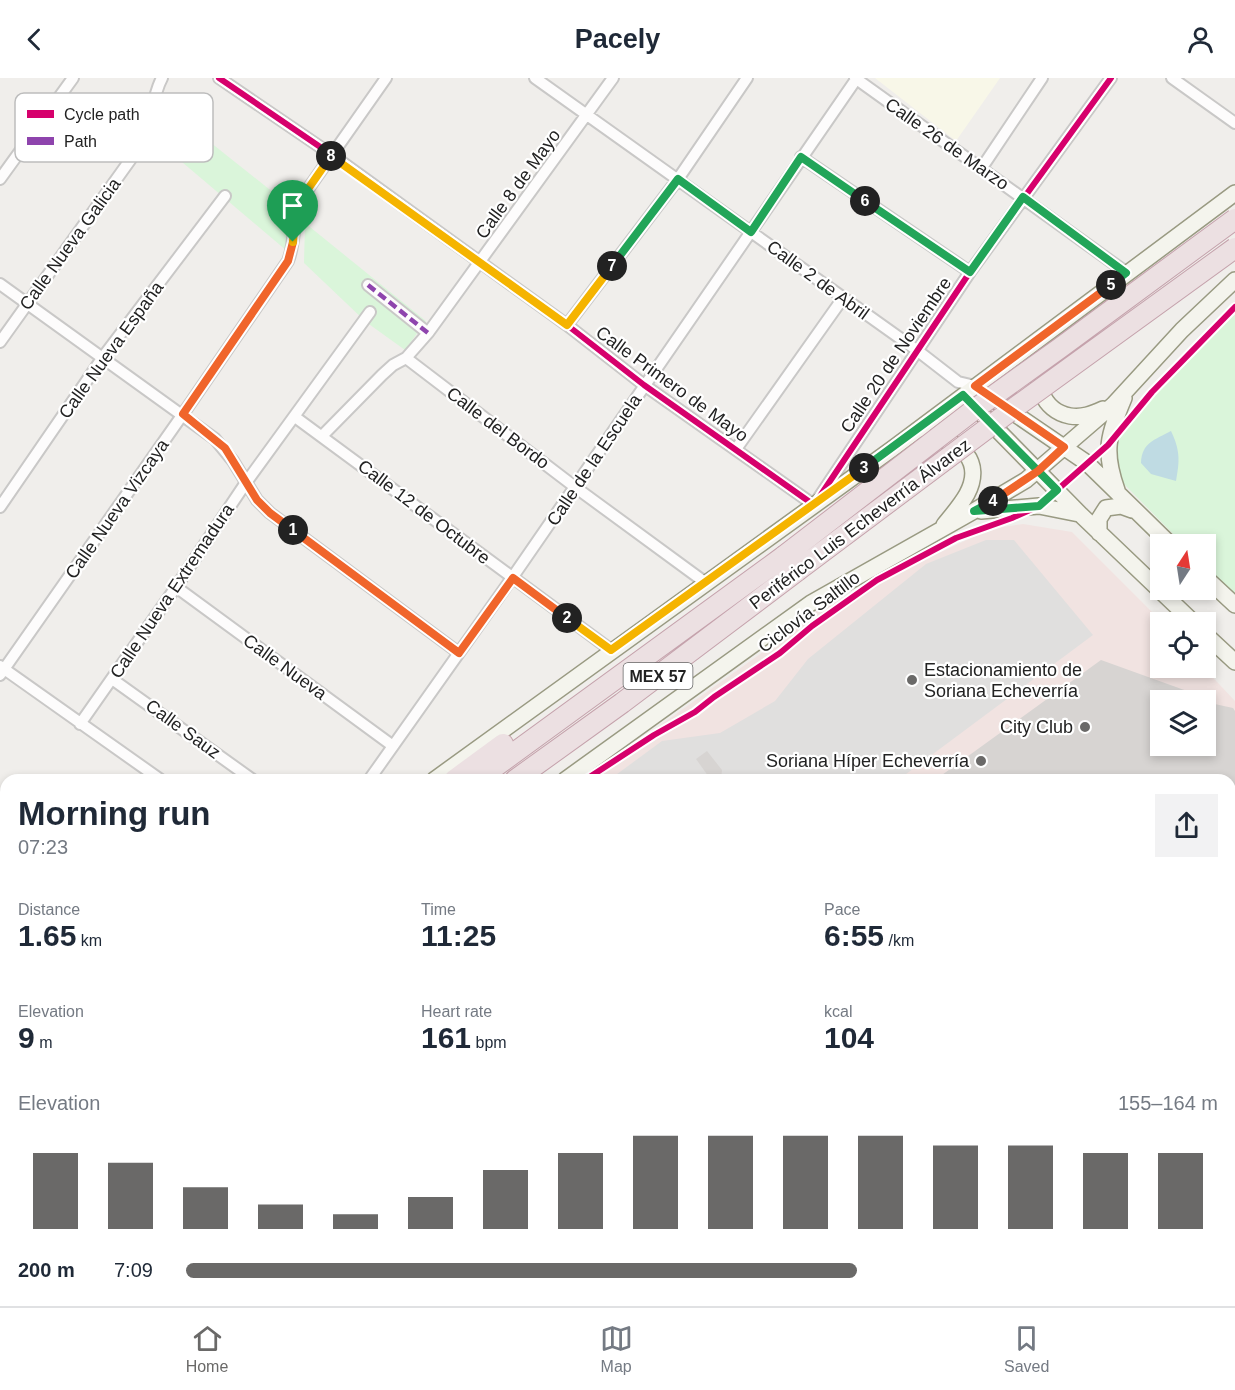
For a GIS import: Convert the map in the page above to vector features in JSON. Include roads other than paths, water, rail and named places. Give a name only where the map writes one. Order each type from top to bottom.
[{"type":"highway","name":"Periférico Luis Echeverría Álvarez","points":[[523,774],[622,703],[975,408],[1235,219]]},
{"type":"highway","name":"Periférico Luis Echeverría Álvarez","points":[[485,774],[588,699],[791,563],[1054,379],[1235,248]]},
{"type":"highway","points":[[462,774],[556,706],[568,700],[588,699]]},
{"type":"highway","points":[[542,774],[549,756]]},
{"type":"street","points":[[62,93],[73,78]]},
{"type":"street","name":"Calle Nueva Galicia","points":[[156,93],[162,78]]},
{"type":"street","name":"Calle Primero de Mayo","points":[[219,78],[332,155],[567,325],[644,385],[814,505]]},
{"type":"street","name":"Calle Nueva Vizcaya","points":[[1,670],[183,414],[288,261],[292,252],[297,209],[301,199],[386,78]]},
{"type":"street","name":"Calle 2 de Abril","points":[[535,78],[918,351],[965,388],[1064,447],[1087,464],[1159,534]]},
{"type":"street","name":"Calle 8 de Mayo","points":[[322,436],[382,375],[393,365],[406,358],[428,333],[613,78]]},
{"type":"street","points":[[567,325],[678,179],[747,78]]},
{"type":"street","name":"Calle 26 de Marzo","points":[[856,78],[1126,273]]},
{"type":"street","name":"Calle de la Escuela","points":[[373,774],[513,578],[856,78]]},
{"type":"street","points":[[981,169],[1042,78]]},
{"type":"street","name":"Calle 20 de Noviembre","points":[[814,505],[970,272],[1111,78]]},
{"type":"street","points":[[1172,78],[1235,123]]},
{"type":"street","name":"Calle 20 de Noviembre","points":[[801,157],[970,272]]},
{"type":"street","points":[[0,179],[15,158]]},
{"type":"street","name":"Calle Nueva Galicia","points":[[0,342],[129,162]]},
{"type":"street","points":[[442,774],[892,449],[965,388],[1074,312],[1235,193]]},
{"type":"street","name":"Calle Nueva España","points":[[0,507],[103,357],[225,196]]},
{"type":"street","name":"Periférico Luis Echeverría Álvarez","points":[[573,774],[794,614],[1012,489],[1038,471],[1113,405],[1182,330],[1235,280]]},
{"type":"street","points":[[0,284],[183,414],[225,448],[257,500],[270,513],[459,653]]},
{"type":"street","points":[[368,285],[428,333]]},
{"type":"street","name":"Calle Primero de Mayo","points":[[735,449],[843,298]]},
{"type":"street","name":"Calle Nueva Extremadura","points":[[80,723],[246,484],[370,312]]},
{"type":"street","points":[[1074,312],[1044,352],[1038,365],[1038,381],[1042,397],[1053,409],[1070,416],[1088,416],[1113,405]]},
{"type":"street","name":"Calle del Bordo","points":[[406,358],[706,583]]},
{"type":"street","name":"Calle 2 de Abril","points":[[965,388],[1038,471],[1183,612]]},
{"type":"street","points":[[1118,493],[1112,476],[1108,445],[1113,423],[1127,390]]},
{"type":"street","name":"Calle 12 de Octubre","points":[[295,417],[611,650]]},
{"type":"street","points":[[892,449],[921,438],[938,438],[954,443],[965,452],[972,472],[968,493],[939,531]]},
{"type":"street","points":[[974,511],[1039,506],[1082,515]]},
{"type":"street","points":[[1099,532],[1099,519],[1106,508],[1121,506],[1135,511]]},
{"type":"street","name":"Calle Nueva","points":[[176,587],[393,746]]},
{"type":"street","points":[[1216,587],[1235,605]]},
{"type":"street","points":[[1216,644],[1235,662]]},
{"type":"street","points":[[1,670],[152,774]]},
{"type":"street","name":"Calle Sauz","points":[[112,679],[245,774]]},
{"type":"water","points":[[1171,431],[1178,455],[1176,481],[1151,474],[1141,463],[1147,446]]},
{"type":"place","name":"Estacionamiento de Soriana Echeverría","points":[[912,680]]},
{"type":"place","name":"City Club","points":[[1085,727]]},
{"type":"place","name":"Soriana Híper Echeverría","points":[[981,761]]}]
